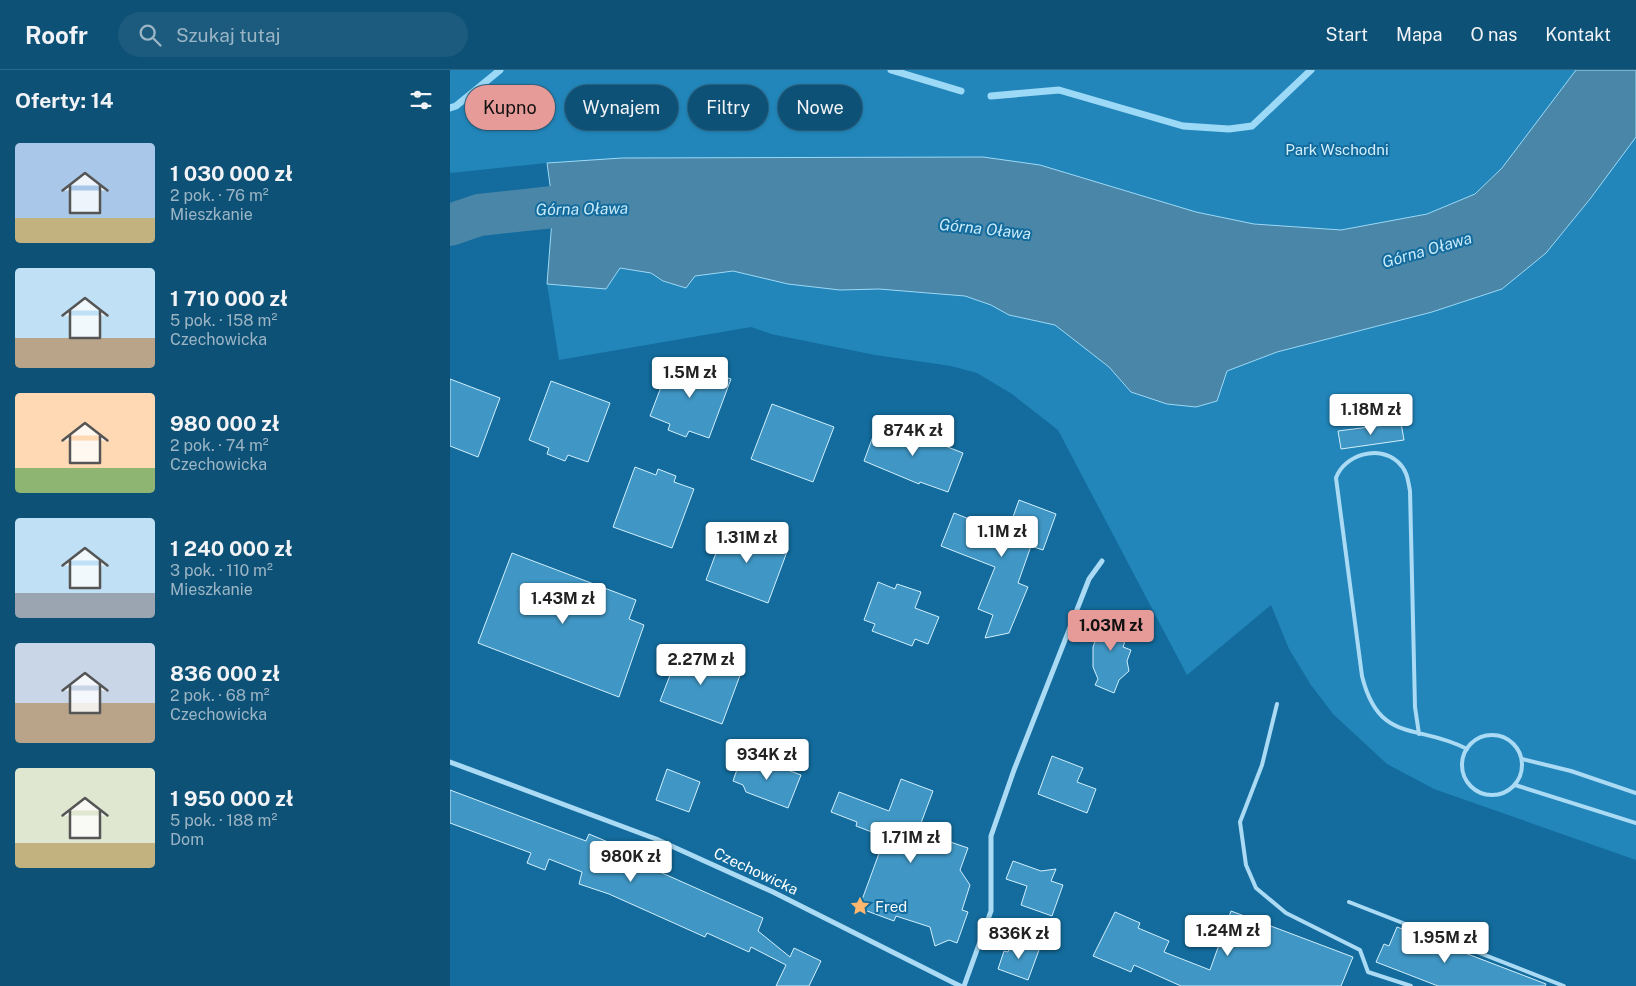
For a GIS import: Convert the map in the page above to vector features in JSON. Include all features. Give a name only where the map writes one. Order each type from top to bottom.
[{"type":"street","points":[[964,986],[992,911],[991,836],[1014,770],[1089,579],[1102,562]]},
{"type":"street","name":"Czechowicka","points":[[450,762],[664,843],[773,892],[960,986]]},
{"type":"lane","points":[[1418,734],[1415,707],[1410,491],[1407,473],[1400,463],[1393,458],[1381,454],[1364,454],[1349,460],[1338,470],[1336,478],[1362,676],[1367,695],[1375,710],[1392,725],[1418,734],[1455,743],[1467,749]]},
{"type":"lane","points":[[1277,704],[1262,765],[1240,822],[1246,865],[1256,888],[1286,913],[1360,950],[1368,972],[1411,986]]},
{"type":"lane","points":[[1494,735],[1513,743],[1522,759],[1520,775],[1515,785],[1504,793],[1495,795],[1483,794],[1473,788],[1467,782],[1462,767],[1467,749],[1477,739],[1494,735]]},
{"type":"lane","points":[[1522,759],[1571,771],[1636,793]]},
{"type":"lane","points":[[1515,785],[1636,823]]},
{"type":"lane","points":[[1349,902],[1564,986]]},
{"type":"green space","name":"Park Wschodni","points":[[450,70],[1587,70],[1502,168],[1475,194],[1427,214],[1341,230],[547,163],[450,173]]},
{"type":"green space","points":[[1636,70],[1636,860],[1434,789],[1387,764],[1333,714],[1311,685],[1289,649],[1271,605],[1187,675],[1058,430],[1012,394],[977,373],[951,366],[875,355],[771,334],[751,327],[559,360],[547,284],[552,221],[1277,352],[1432,312],[1502,289]]},
{"type":"water","points":[[1576,70],[1636,70],[1636,137],[1590,199],[1546,253],[1502,289],[1432,312],[1277,352],[1227,371],[1217,401],[1196,407],[1167,404],[1131,392],[1109,367],[1055,325],[1009,315],[991,305],[965,296],[879,289],[840,290],[788,284],[733,271],[695,276],[686,288],[663,281],[651,273],[620,268],[606,289],[547,284],[553,207],[547,163],[622,158],[983,157],[1040,165],[1196,212],[1254,224],[1341,230],[1427,214],[1475,194],[1502,168]]},
{"type":"building","points":[[672,358],[731,379],[709,438],[689,431],[686,437],[668,430],[670,424],[650,416]]},
{"type":"building","points":[[450,379],[500,398],[478,457],[450,446]]},
{"type":"building","points":[[551,381],[610,403],[588,462],[568,455],[565,461],[547,454],[549,448],[529,440]]},
{"type":"building","points":[[772,404],[834,427],[813,482],[751,459]]},
{"type":"building","points":[[879,420],[963,453],[948,492],[920,482],[919,484],[864,461]]},
{"type":"building","points":[[1401,423],[1404,440],[1341,449],[1338,431]]},
{"type":"building","points":[[635,467],[656,475],[658,469],[676,476],[674,482],[694,489],[672,548],[613,527]]},
{"type":"building","points":[[1019,500],[1056,514],[1043,550],[1031,546],[1018,583],[1028,587],[1009,633],[985,638],[993,615],[978,609],[995,567],[941,546],[954,513],[1007,534]]},
{"type":"building","points":[[726,526],[788,549],[768,603],[706,580]]},
{"type":"building","points":[[512,553],[636,600],[629,619],[644,625],[619,697],[478,643]]},
{"type":"building","points":[[878,582],[895,589],[897,584],[921,592],[915,608],[939,617],[928,644],[915,639],[912,646],[872,631],[875,624],[864,620]]},
{"type":"building","points":[[1110,612],[1132,621],[1123,647],[1131,650],[1127,661],[1129,671],[1119,680],[1114,693],[1095,685],[1098,679],[1093,667],[1093,647],[1101,625],[1105,627]]},
{"type":"building","points":[[681,647],[742,670],[722,724],[660,701]]},
{"type":"building","points":[[1052,756],[1083,768],[1077,782],[1096,789],[1087,813],[1038,794]]},
{"type":"building","points":[[741,758],[752,762],[758,759],[801,775],[788,808],[746,792],[743,785],[733,781]]},
{"type":"building","points":[[667,769],[700,782],[689,812],[656,800]]},
{"type":"building","points":[[901,779],[933,791],[918,831],[968,848],[960,870],[970,885],[962,910],[968,912],[957,943],[949,940],[935,946],[930,927],[896,916],[894,921],[859,908],[885,837],[856,826],[857,822],[831,812],[839,792],[889,811]]},
{"type":"building","points":[[450,790],[586,841],[589,834],[608,842],[606,846],[642,864],[763,918],[758,931],[790,957],[794,948],[821,961],[809,986],[776,986],[786,965],[751,947],[749,952],[707,933],[705,937],[609,894],[579,884],[582,872],[549,859],[545,870],[527,863],[531,853],[450,823]]},
{"type":"building","points":[[1013,861],[1041,871],[1056,869],[1051,881],[1063,885],[1052,916],[1021,905],[1027,886],[1006,879]]},
{"type":"building","points":[[1231,911],[1353,957],[1341,986],[1181,986],[1134,965],[1131,972],[1093,956],[1115,912],[1140,923],[1138,928],[1169,941],[1164,952],[1210,970]]},
{"type":"building","points":[[1397,927],[1546,984],[1545,986],[1438,986],[1376,962],[1384,944],[1389,946]]},
{"type":"building","points":[[1012,941],[1039,950],[1028,980],[998,969],[1004,951],[1008,952]]},
{"type":"waterway","points":[[450,108],[456,106],[500,70]]},
{"type":"waterway","points":[[891,70],[961,91]]},
{"type":"waterway","points":[[991,96],[1059,90],[1183,126],[1229,129],[1252,126],[1311,70]]},
{"type":"waterway","name":"Górna Oława","points":[[450,225],[479,215],[553,207],[611,208]]},
{"type":"place","name":"Fred","points":[[860,906]]}]
